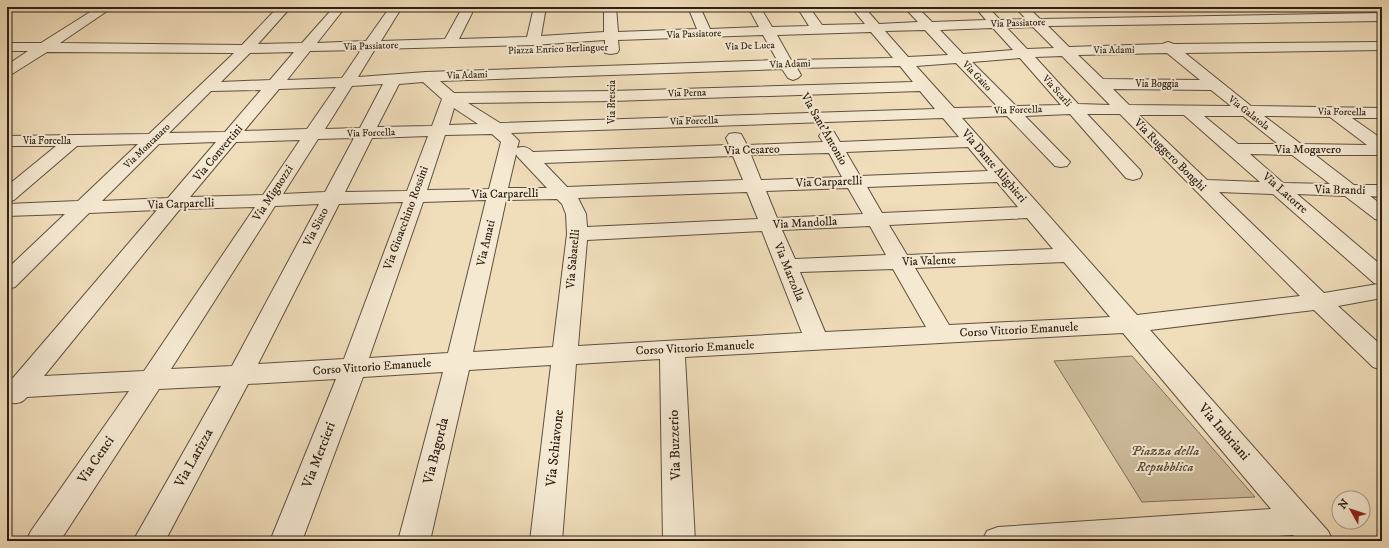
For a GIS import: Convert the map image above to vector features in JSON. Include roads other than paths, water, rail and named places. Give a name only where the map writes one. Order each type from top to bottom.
[{"type":"street","points":[[7,71],[107,7]]},
{"type":"street","name":"Via Montanaro","points":[[7,282],[246,48],[285,7]]},
{"type":"street","name":"Via Mignozzi","points":[[151,380],[396,7]]},
{"type":"street","points":[[533,41],[540,7]]},
{"type":"street","name":"Via Brescia","points":[[610,7],[617,45],[612,70],[612,155]]},
{"type":"street","name":"Via Marzolla","points":[[694,7],[707,68],[817,341]]},
{"type":"street","name":"Via Sant'Antonio","points":[[754,7],[942,334]]},
{"type":"street","points":[[803,7],[820,30]]},
{"type":"street","name":"Via Dante Alighieri","points":[[857,7],[878,37],[904,62],[949,113],[1131,324]]},
{"type":"street","name":"Via Gaito","points":[[910,7],[1061,162]]},
{"type":"street","name":"Via Scarli","points":[[981,7],[1133,174]]},
{"type":"street","name":"Via Ruggero Bonghi","points":[[1021,7],[1319,302],[1382,361]]},
{"type":"street","points":[[1074,7],[1121,49]]},
{"type":"street","name":"Via Galatola","points":[[1118,7],[1173,49],[1245,110],[1382,215]]},
{"type":"street","points":[[1208,7],[1256,48]]},
{"type":"street","points":[[1264,7],[1317,46]]},
{"type":"street","points":[[1319,7],[1379,47]]},
{"type":"street","points":[[1371,7],[1382,13]]},
{"type":"street","name":"Via Convertini","points":[[12,393],[175,204],[337,10]]},
{"type":"street","points":[[450,44],[466,13]]},
{"type":"street","name":"Via Passiatore","points":[[7,47],[246,48],[533,41],[617,45],[702,40],[774,41],[820,30],[878,37],[928,26],[1221,18],[1382,16]]},
{"type":"street","name":"Piazza Enrico Berlinguer","points":[[506,42],[503,51],[617,45]]},
{"type":"street","name":"Via Adami","points":[[207,86],[275,85],[393,80],[426,77],[786,64],[904,62],[1066,51],[1121,49],[1317,46],[1379,47]]},
{"type":"street","points":[[426,77],[450,98]]},
{"type":"street","name":"Via Sisto","points":[[240,375],[393,80]]},
{"type":"street","name":"Via Boggia","points":[[1099,84],[1215,85]]},
{"type":"street","name":"Via Perna","points":[[450,98],[612,96],[925,86]]},
{"type":"street","name":"Via Gioacchino Rossini","points":[[353,368],[450,98]]},
{"type":"street","name":"Via Sabatelli","points":[[450,98],[504,135],[529,158],[570,202],[576,214],[577,234],[564,356]]},
{"type":"street","name":"Via Forcella","points":[[7,141],[73,141],[438,131],[504,135],[613,125],[1074,108],[1382,113]]},
{"type":"street","name":"Via Latorre","points":[[1188,110],[1235,149],[1382,278]]},
{"type":"street","points":[[1333,112],[1382,148]]},
{"type":"street","name":"Via Amati","points":[[458,362],[498,194],[504,135]]},
{"type":"street","points":[[7,196],[73,141]]},
{"type":"street","name":"Via Cesareo","points":[[529,158],[974,142]]},
{"type":"street","name":"Via Mogavero","points":[[1235,149],[1382,148]]},
{"type":"street","name":"Via Carparelli","points":[[7,210],[331,198],[562,193],[1003,176]]},
{"type":"street","name":"Via Brandi","points":[[1202,186],[1382,190]]},
{"type":"street","name":"Via Mandolla","points":[[577,234],[1034,212]]},
{"type":"street","name":"Via Valente","points":[[787,266],[1071,255]]},
{"type":"street","name":"Corso Vittorio Emanuele","points":[[12,393],[151,380],[672,349],[1131,324],[1319,302],[1382,291]]},
{"type":"street","name":"Via Imbriani","points":[[1131,324],[1308,531]]},
{"type":"street","name":"Via Buzzerio","points":[[672,349],[679,541]]},
{"type":"street","name":"Via Schiavone","points":[[546,541],[564,356]]},
{"type":"street","name":"Via Bagorda","points":[[414,541],[458,362]]},
{"type":"street","name":"Via Mercieri","points":[[286,541],[353,368]]},
{"type":"street","name":"Via Larizza","points":[[149,541],[240,375]]},
{"type":"street","name":"Via Cenci","points":[[42,541],[151,380]]},
{"type":"street","points":[[998,541],[1308,531]]},
{"type":"park label","name":"Piazza della Repubblica","points":[[1165,460]]}]
